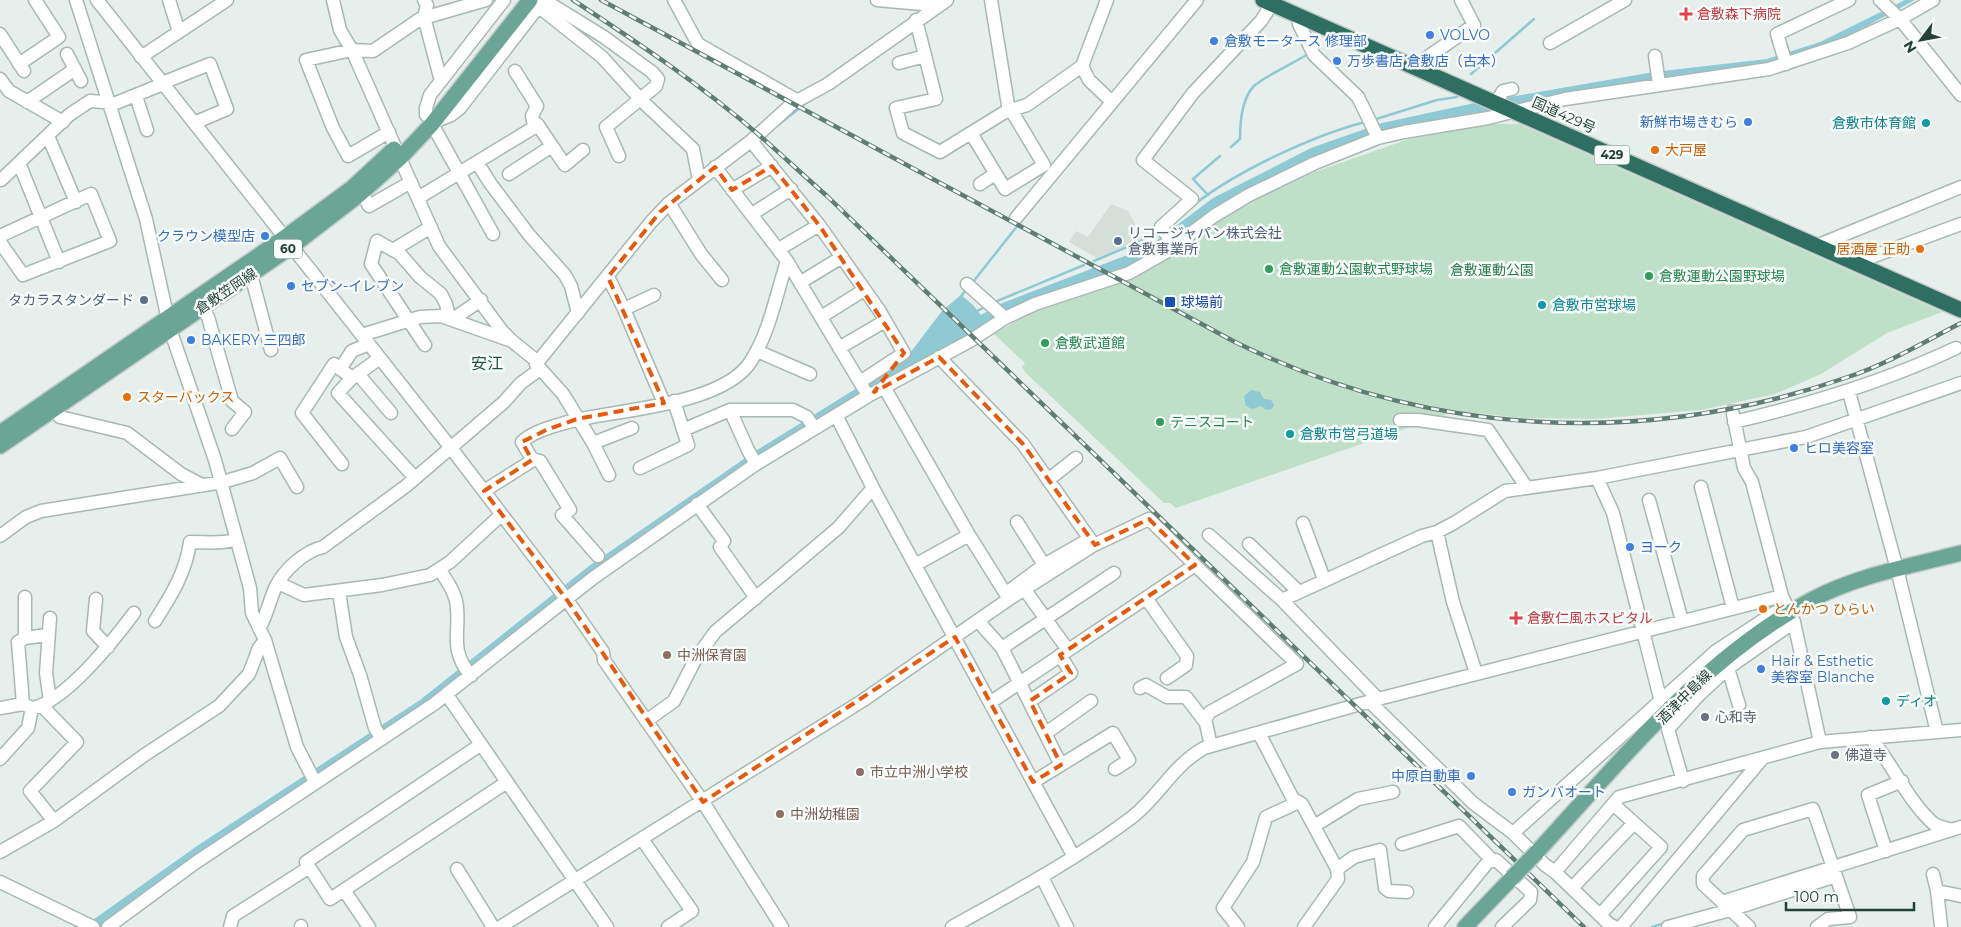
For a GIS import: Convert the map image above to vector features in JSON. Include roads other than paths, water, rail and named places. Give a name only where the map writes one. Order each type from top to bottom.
[{"type":"highway","name":"国道429号","points":[[1275,3],[1301,17],[1961,310]]},
{"type":"main road","name":"倉敷笠岡線","points":[[431,120],[518,0]]},
{"type":"main road","name":"倉敷笠岡線","points":[[0,446],[50,405],[362,193],[539,2]]},
{"type":"main road","name":"倉敷笠岡線","points":[[169,324],[202,308],[251,275],[346,192],[398,153]]},
{"type":"main road","name":"倉敷笠岡線","points":[[3,427],[50,405]]},
{"type":"main road","name":"酒津中島線","points":[[1465,927],[1695,682],[1732,652],[1836,588],[1897,569],[1961,553]]},
{"type":"street","points":[[0,34],[22,68],[59,37],[35,0]]},
{"type":"street","points":[[76,0],[112,103],[146,219],[169,324],[224,481],[236,540],[258,624],[265,640],[297,747],[312,778]]},
{"type":"street","points":[[97,0],[451,448],[564,596],[603,652],[604,660],[700,799],[782,927]]},
{"type":"street","points":[[169,0],[179,32]]},
{"type":"street","points":[[141,56],[227,0]]},
{"type":"street","points":[[333,0],[340,30],[352,50],[439,246],[502,331],[563,394],[577,420],[593,443],[609,475]]},
{"type":"street","points":[[424,0],[427,5],[424,17],[441,81]]},
{"type":"street","points":[[389,132],[348,156],[333,128],[306,60],[352,50],[374,51],[424,17],[486,0]]},
{"type":"street","points":[[492,234],[426,108],[430,95],[504,0]]},
{"type":"street","points":[[674,0],[698,44],[798,101]]},
{"type":"street","points":[[884,0],[922,4],[946,0]]},
{"type":"street","points":[[258,624],[292,566],[414,477],[504,402],[520,383],[538,367],[578,313],[609,279],[651,222],[699,180],[753,144],[798,101],[844,73],[917,23],[946,0]]},
{"type":"street","points":[[991,0],[1009,110],[1052,177]]},
{"type":"street","points":[[917,23],[936,100],[896,108],[903,133],[940,152],[1009,110],[1027,105],[1082,66],[1106,0]]},
{"type":"street","points":[[1016,218],[1052,177],[1197,0]]},
{"type":"street","points":[[1418,69],[1422,61],[1474,25],[1461,0]]},
{"type":"street","points":[[1550,43],[1625,0]]},
{"type":"street","points":[[1784,59],[1777,34],[1849,0]]},
{"type":"street","points":[[108,927],[312,778],[379,735],[447,695],[468,671],[564,596],[594,578],[697,504],[754,460],[811,424],[836,415],[864,389],[902,367],[939,357],[970,341],[1004,317],[1035,304],[1117,278],[1150,262],[1214,216],[1374,128],[1404,132],[1488,118],[1514,110],[1658,79],[1768,69],[1784,59],[1848,43],[1899,19],[1932,0]]},
{"type":"street","points":[[539,2],[604,37],[652,72],[658,79],[656,86],[606,127],[619,156]]},
{"type":"street","points":[[539,2],[602,57],[640,98],[693,149],[699,180]]},
{"type":"street","points":[[1174,244],[1161,227],[1192,200],[1144,163],[1143,160],[1193,93],[1261,21],[1275,3]]},
{"type":"street","points":[[1883,3],[1899,19],[1961,94]]},
{"type":"street","points":[[1301,17],[1299,24],[1314,55],[1348,85],[1374,128]]},
{"type":"street","points":[[27,102],[78,75],[67,54]]},
{"type":"street","points":[[899,63],[925,56]]},
{"type":"street","points":[[1655,56],[1658,79]]},
{"type":"street","points":[[1,180],[63,122],[90,101],[112,103],[136,96],[210,64],[227,109],[194,123]]},
{"type":"street","points":[[1082,66],[1095,87],[1112,102]]},
{"type":"street","points":[[515,71],[537,106],[532,116],[533,121],[538,124],[565,165],[584,150]]},
{"type":"street","points":[[0,79],[9,91],[63,122]]},
{"type":"street","points":[[1496,103],[1503,91],[1512,89]]},
{"type":"street","points":[[136,96],[148,130]]},
{"type":"street","points":[[418,198],[538,124]]},
{"type":"street","points":[[971,133],[1005,189],[1044,165]]},
{"type":"street","points":[[48,136],[76,202]]},
{"type":"street","points":[[753,144],[819,225],[885,321],[904,353],[902,367],[884,387],[864,389]]},
{"type":"street","points":[[509,174],[552,146]]},
{"type":"street","points":[[477,162],[490,183],[530,236],[565,275],[571,286],[578,313]]},
{"type":"street","points":[[19,163],[59,262]]},
{"type":"street","points":[[732,190],[772,166]]},
{"type":"street","points":[[716,169],[788,262],[864,389]]},
{"type":"street","points":[[980,184],[995,174]]},
{"type":"street","points":[[362,193],[369,206],[411,182]]},
{"type":"street","points":[[752,214],[791,189]]},
{"type":"street","points":[[1816,246],[1960,190]]},
{"type":"street","points":[[0,236],[91,194],[110,241],[23,275],[0,242]]},
{"type":"street","points":[[671,205],[702,254],[722,280]]},
{"type":"street","points":[[1855,263],[1961,224]]},
{"type":"street","points":[[779,249],[819,225]]},
{"type":"street","points":[[393,250],[431,227]]},
{"type":"street","points":[[425,345],[411,321],[371,264],[377,240],[393,250],[441,294],[451,318]]},
{"type":"street","points":[[801,282],[842,257]]},
{"type":"street","points":[[598,556],[562,515],[570,510],[540,461],[532,459],[522,442],[525,439],[577,420],[705,394],[732,381],[743,372],[757,351],[788,262]]},
{"type":"street","points":[[251,275],[271,350]]},
{"type":"street","points":[[609,279],[683,430],[688,445],[640,468]]},
{"type":"street","points":[[969,286],[990,302],[1004,317]]},
{"type":"street","points":[[821,317],[864,290]]},
{"type":"street","points":[[624,309],[654,295]]},
{"type":"street","points":[[451,318],[480,300]]},
{"type":"street","points":[[202,308],[208,317],[232,401],[245,412],[232,428]]},
{"type":"street","points":[[340,369],[352,350],[365,339],[431,315],[451,318],[512,341]]},
{"type":"street","points":[[839,348],[885,321]]},
{"type":"street","points":[[1820,742],[1789,617],[1752,482],[1744,468],[1733,418],[1799,407],[1849,392],[1895,375],[1956,348]]},
{"type":"street","points":[[757,351],[810,374]]},
{"type":"street","points":[[939,357],[1023,444],[1092,542]]},
{"type":"street","points":[[380,358],[355,376],[338,393],[414,477]]},
{"type":"street","points":[[342,464],[302,413],[334,364],[355,376],[391,413]]},
{"type":"street","points":[[1282,600],[1324,579],[1454,524],[1505,491],[1598,478],[1806,437],[1961,383]]},
{"type":"street","points":[[884,387],[916,439],[969,535],[1007,596]]},
{"type":"street","points":[[1849,392],[1858,418],[1937,732]]},
{"type":"street","points":[[50,405],[60,417],[127,433],[181,474],[202,485]]},
{"type":"street","points":[[683,430],[730,410],[793,410],[811,424]]},
{"type":"street","points":[[730,410],[754,460]]},
{"type":"street","points":[[836,415],[873,488],[1074,857]]},
{"type":"street","points":[[1400,420],[1418,420],[1488,430],[1527,488]]},
{"type":"street","points":[[593,443],[632,428]]},
{"type":"street","points":[[0,536],[26,517],[41,511],[224,481],[253,473],[280,458],[297,487]]},
{"type":"street","points":[[1048,480],[1076,458]]},
{"type":"street","points":[[484,491],[532,459]]},
{"type":"street","points":[[1598,478],[1613,513],[1661,702]]},
{"type":"street","points":[[1701,487],[1732,608]]},
{"type":"street","points":[[646,721],[674,701],[695,660],[715,632],[838,528],[873,488]]},
{"type":"street","points":[[1649,500],[1682,621]]},
{"type":"street","points":[[697,504],[724,541],[720,547],[756,598]]},
{"type":"street","points":[[280,585],[304,595],[338,592],[418,578],[440,570],[502,515]]},
{"type":"street","points":[[954,634],[978,621],[1044,566],[1092,542],[1150,519],[1297,664],[1210,712],[1205,719],[1211,746]]},
{"type":"street","points":[[1017,522],[1044,566]]},
{"type":"street","points":[[1303,524],[1324,579]]},
{"type":"street","points":[[1437,532],[1453,602],[1476,673]]},
{"type":"street","points":[[915,565],[969,535]]},
{"type":"street","points":[[1209,535],[1282,600],[1374,700],[1473,803],[1513,834],[1615,927]]},
{"type":"street","points":[[155,621],[179,580],[188,559],[190,542],[210,542],[218,545],[236,540]]},
{"type":"street","points":[[500,927],[573,877],[700,799],[954,634],[1007,596],[1025,590],[1092,542]]},
{"type":"street","points":[[1249,544],[1299,592]]},
{"type":"street","points":[[991,702],[1195,565]]},
{"type":"street","points":[[440,570],[455,595],[457,604],[456,630],[468,671]]},
{"type":"street","points":[[1002,648],[1114,573]]},
{"type":"street","points":[[1025,590],[1046,618],[1064,653],[1071,672],[1030,701]]},
{"type":"street","points":[[338,592],[346,637],[379,735]]},
{"type":"street","points":[[952,927],[1042,877],[1133,817],[1183,761],[1211,746],[1476,673],[1782,596]]},
{"type":"street","points":[[25,597],[25,638]]},
{"type":"street","points":[[1146,598],[1187,656],[1186,665],[1167,678]]},
{"type":"street","points":[[96,599],[92,630],[108,647]]},
{"type":"street","points":[[0,708],[37,705],[82,673],[108,647],[134,613]]},
{"type":"street","points":[[1513,834],[1700,665],[1732,640],[1774,613],[1789,617]]},
{"type":"street","points":[[1683,781],[1668,729],[1699,695],[1728,668],[1789,617]]},
{"type":"street","points":[[0,759],[28,728],[37,705],[46,673],[50,618]]},
{"type":"street","points":[[978,621],[1002,648],[1062,765]]},
{"type":"street","points":[[48,635],[25,638],[18,642],[37,705],[76,742],[30,791],[54,821]]},
{"type":"street","points":[[0,852],[54,821],[144,756],[219,706],[249,674],[259,648],[265,640]]},
{"type":"street","points":[[1728,668],[1738,705]]},
{"type":"street","points":[[1140,688],[1146,685],[1167,698],[1186,697],[1206,723]]},
{"type":"street","points":[[447,695],[607,927]]},
{"type":"street","points":[[1046,733],[1091,701]]},
{"type":"street","points":[[1555,872],[1619,797],[1820,742],[1961,730]]},
{"type":"street","points":[[1259,732],[1293,799],[1299,802],[1337,869],[1338,879],[1304,927]]},
{"type":"street","points":[[1034,782],[1113,734],[1129,760],[1115,769]]},
{"type":"street","points":[[1870,737],[1902,781],[1920,810],[1936,825],[1958,830]]},
{"type":"street","points":[[480,745],[306,862],[308,868],[330,898],[507,782]]},
{"type":"street","points":[[1621,927],[1762,759]]},
{"type":"street","points":[[1886,851],[1868,795],[1902,781]]},
{"type":"street","points":[[1314,826],[1358,799],[1393,792]]},
{"type":"street","points":[[573,877],[642,839],[700,799]]},
{"type":"street","points":[[1238,927],[1223,908],[1254,862],[1266,817],[1299,802]]},
{"type":"street","points":[[1600,915],[1661,847],[1613,804]]},
{"type":"street","points":[[1749,927],[1703,884],[1703,876],[1743,830],[1813,808],[1850,917],[1828,919],[1817,927]]},
{"type":"street","points":[[1572,888],[1634,823]]},
{"type":"street","points":[[1402,844],[1458,826],[1530,892],[1530,900],[1502,927]]},
{"type":"street","points":[[1673,926],[1726,906],[1834,872],[1886,851],[1958,830]]},
{"type":"street","points":[[642,839],[692,911],[668,927]]},
{"type":"street","points":[[1337,869],[1354,857],[1380,850],[1385,888],[1389,891],[1407,892]]},
{"type":"street","points":[[1435,927],[1488,862],[1494,861]]},
{"type":"street","points":[[230,927],[232,916],[308,868]]},
{"type":"street","points":[[457,869],[493,927]]},
{"type":"street","points":[[1933,874],[1941,926]]},
{"type":"street","points":[[1042,877],[1067,927]]},
{"type":"street","points":[[0,882],[88,925]]},
{"type":"street","points":[[344,890],[368,927]]},
{"type":"street","points":[[1937,892],[1961,896]]},
{"type":"water","points":[[1905,0],[1915,0],[1843,39],[1768,64],[1451,117],[1386,130],[1313,157],[1219,205],[1177,237],[1142,260],[966,337],[908,369],[571,592],[565,585],[589,566],[754,452],[907,357],[942,311],[961,295],[981,315],[1000,304],[1148,247],[1213,198],[1311,148],[1382,123],[1470,104],[1654,72],[1767,59],[1820,42]]},
{"type":"water","points":[[1251,390],[1260,392],[1264,399],[1271,400],[1274,405],[1272,409],[1266,410],[1261,406],[1252,409],[1246,406],[1244,396]]},
{"type":"water","points":[[556,592],[559,596],[559,602],[437,697],[202,853],[101,927],[83,927],[197,846],[420,700]]},
{"type":"waterway","points":[[1471,74],[1534,19]]},
{"type":"waterway","points":[[1231,147],[1240,139],[1244,104],[1254,86],[1308,54]]},
{"type":"waterway","points":[[1373,120],[1437,100],[1457,97]]},
{"type":"waterway","points":[[773,129],[810,100]]},
{"type":"waterway","points":[[1195,204],[1253,167],[1299,145],[1365,122]]},
{"type":"waterway","points":[[1208,195],[1193,179],[1220,156]]},
{"type":"waterway","points":[[973,282],[1022,220]]},
{"type":"waterway","points":[[1094,261],[1160,233]]},
{"type":"waterway","points":[[995,302],[1084,265]]},
{"type":"waterway","points":[[960,298],[967,288]]},
{"type":"waterway","points":[[975,312],[985,307]]},
{"type":"waterway","points":[[1652,927],[1665,923]]},
{"type":"tunnel","points":[[1733,404],[1733,414]]},
{"type":"railway","points":[[573,0],[692,81],[759,135],[827,196],[1584,927]]},
{"type":"railway","points":[[601,0],[1235,342],[1309,374],[1384,398],[1460,414],[1538,422],[1616,422],[1693,415],[1771,400],[1863,372],[1961,323]]},
{"type":"place","name":"倉敷森下病院","points":[[1686,14]]},
{"type":"place","name":"VOLVO","points":[[1430,35]]},
{"type":"place","name":"倉敷モータース 修理部","points":[[1214,41]]},
{"type":"place","name":"万歩書店 倉敷店（古本）","points":[[1337,61]]},
{"type":"place","name":"新鮮市場きむら","points":[[1748,122]]},
{"type":"place","name":"倉敷市体育館","points":[[1926,123]]},
{"type":"place","name":"大戸屋","points":[[1655,150]]},
{"type":"place","name":"クラウン模型店","points":[[265,236]]},
{"type":"place","name":"リコージャパン株式会社 倉敷事業所","points":[[1118,241]]},
{"type":"place","name":"居酒屋 正助","points":[[1920,249]]},
{"type":"place","name":"倉敷運動公園軟式野球場","points":[[1269,269]]},
{"type":"place","name":"倉敷運動公園野球場","points":[[1649,276]]},
{"type":"place","name":"セブン-イレブン","points":[[291,286]]},
{"type":"place","name":"タカラスタンダード","points":[[144,300]]},
{"type":"place","name":"球場前","points":[[1170,302]]},
{"type":"place","name":"倉敷市営球場","points":[[1542,305]]},
{"type":"place","name":"BAKERY 三四郎","points":[[191,340]]},
{"type":"place","name":"倉敷武道館","points":[[1045,343]]},
{"type":"place","name":"スターバックス","points":[[127,397]]},
{"type":"place","name":"テニスコート","points":[[1160,422]]},
{"type":"place","name":"倉敷市営弓道場","points":[[1290,434]]},
{"type":"place","name":"ヒロ美容室","points":[[1794,448]]},
{"type":"place","name":"ヨーク","points":[[1630,547]]},
{"type":"place","name":"とんかつ ひらい","points":[[1763,609]]},
{"type":"place","name":"倉敷仁風ホスピタル","points":[[1516,618]]},
{"type":"place","name":"中洲保育園","points":[[667,655]]},
{"type":"place","name":"Hair & Esthetic 美容室 Blanche","points":[[1761,669]]},
{"type":"place","name":"ディオ","points":[[1886,701]]},
{"type":"place","name":"心和寺","points":[[1705,717]]},
{"type":"place","name":"佛道寺","points":[[1835,755]]},
{"type":"place","name":"市立中洲小学校","points":[[860,772]]},
{"type":"place","name":"中原自動車","points":[[1471,776]]},
{"type":"place","name":"ガンバオート","points":[[1512,792]]},
{"type":"place","name":"中洲幼稚園","points":[[780,814]]},
{"type":"district","name":"安江","points":[[487,363]]},
{"type":"park label","name":"倉敷運動公園","points":[[1492,270]]}]
